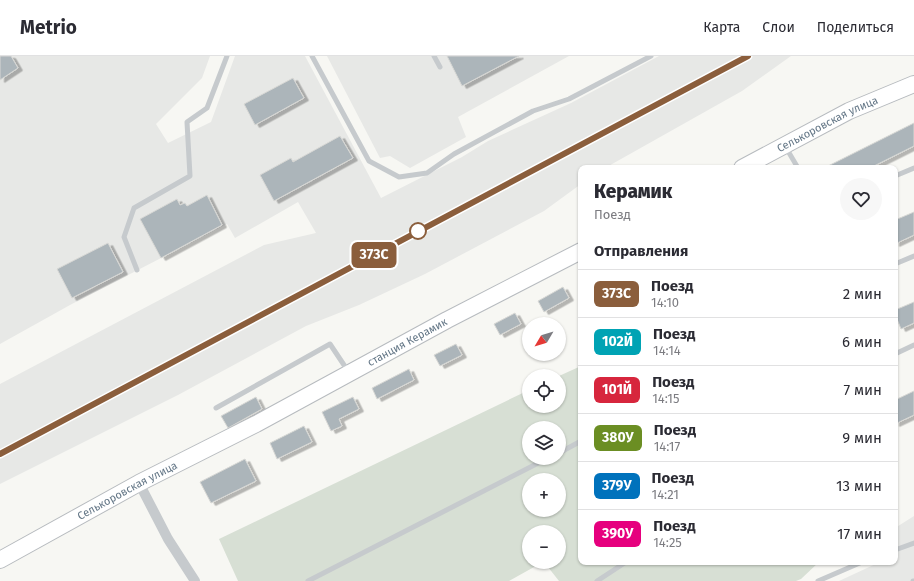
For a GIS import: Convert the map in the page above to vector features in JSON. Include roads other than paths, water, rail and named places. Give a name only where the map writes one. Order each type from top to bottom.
[{"type":"main road","name":"Селькоровская улица","points":[[748,165],[849,111],[914,84]]},
{"type":"main road","name":"станция Керамик","points":[[256,424],[447,320],[578,252]]},
{"type":"main road","name":"Селькоровская улица","points":[[0,560],[139,483],[256,424]]},
{"type":"street","points":[[139,483],[168,539],[195,581]]},
{"type":"lane","points":[[137,270],[124,237],[134,208],[190,176],[187,122],[207,108],[227,56]]},
{"type":"lane","points":[[312,56],[369,161],[399,176],[427,173],[454,154],[533,111],[569,99],[651,56]]},
{"type":"lane","points":[[434,56],[440,67]]},
{"type":"lane","points":[[785,145],[796,165]]},
{"type":"lane","points":[[898,175],[914,168]]},
{"type":"lane","points":[[898,263],[914,256]]},
{"type":"lane","points":[[216,408],[330,344],[349,374]]},
{"type":"lane","points":[[898,353],[914,345]]},
{"type":"lane","points":[[566,448],[578,442]]},
{"type":"lane","points":[[308,581],[534,465]]},
{"type":"lane","points":[[898,549],[914,544]]},
{"type":"lane","points":[[596,581],[621,565]]},
{"type":"lane","points":[[818,581],[849,565]]},
{"type":"railway","points":[[0,454],[748,56]]},
{"type":"train","name":"373C","points":[[0,454],[748,56]]}]
